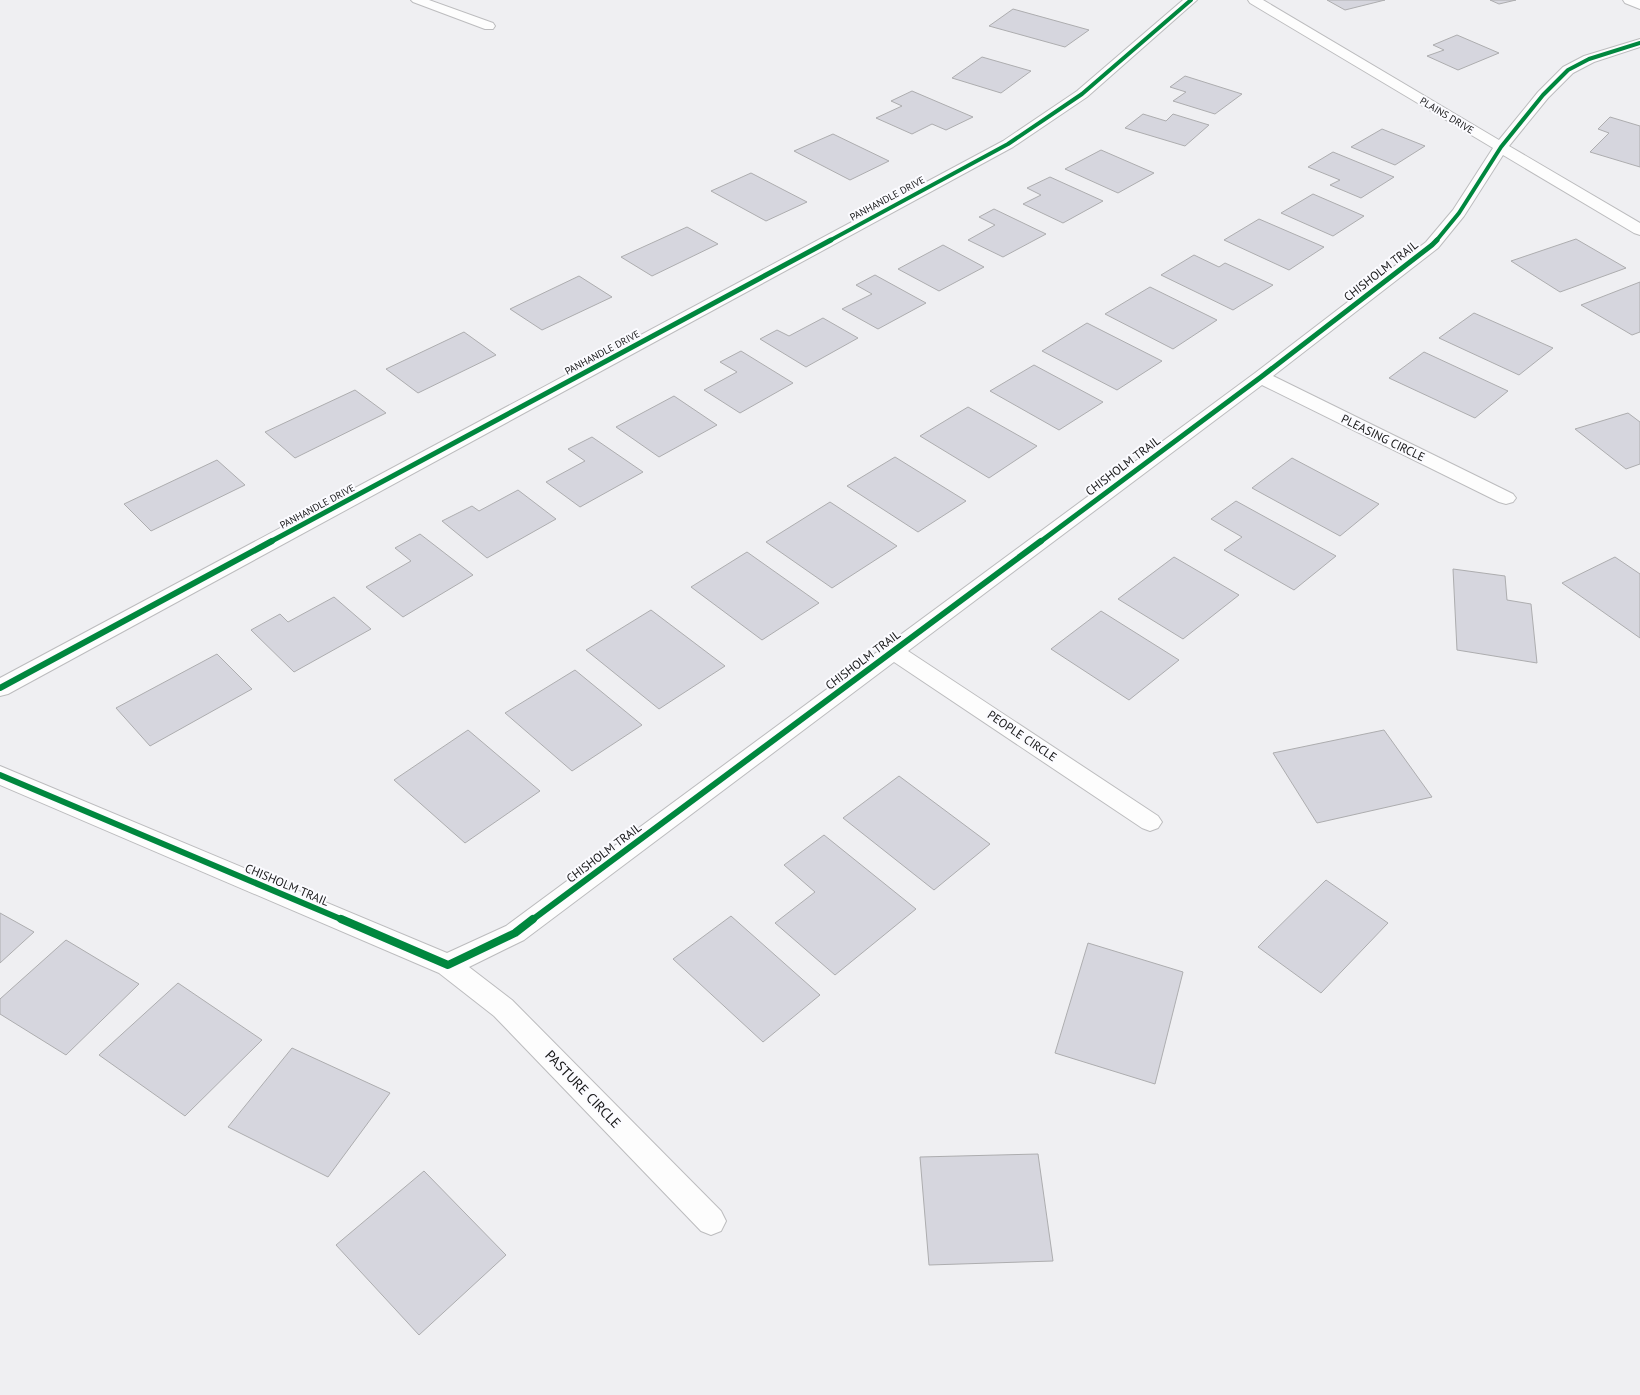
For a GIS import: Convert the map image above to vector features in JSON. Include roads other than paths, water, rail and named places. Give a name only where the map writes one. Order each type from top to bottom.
[{"type":"street","name":"PANHANDLE DRIVE","points":[[0,688],[1008,144],[1082,94],[1191,0]]},
{"type":"street","name":"PLAINS DRIVE","points":[[1254,0],[1640,230]]},
{"type":"street","points":[[1629,0],[1640,5]]},
{"type":"street","name":"CHISHOLM TRAIL","points":[[0,775],[448,965],[515,933],[1260,377],[1432,245],[1459,213],[1501,147],[1543,95],[1568,70],[1589,59],[1640,43]]},
{"type":"street","name":"PLEASING CIRCLE","points":[[1260,377],[1506,498]]},
{"type":"street","name":"PEOPLE CIRCLE","points":[[893,651],[1150,822]]},
{"type":"street","name":"PASTURE CIRCLE","points":[[448,965],[503,1008],[711,1221]]},
{"type":"lane","points":[[417,0],[490,26]]}]
